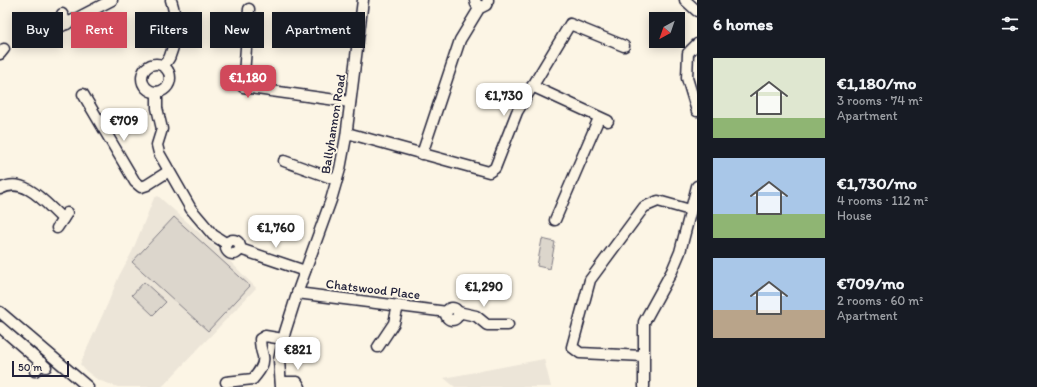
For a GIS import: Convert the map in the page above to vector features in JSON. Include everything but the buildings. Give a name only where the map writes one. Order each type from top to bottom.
[{"type":"street","points":[[63,26],[112,0]]},
{"type":"street","points":[[163,66],[170,57],[175,31],[176,13],[171,0]]},
{"type":"street","name":"Ballyhannon Road","points":[[281,384],[279,360],[283,339],[297,293],[337,180],[347,133],[363,0]]},
{"type":"street","points":[[422,154],[460,40],[478,3],[486,5],[488,0]]},
{"type":"street","points":[[686,0],[697,11]]},
{"type":"street","points":[[249,9],[243,87],[350,102]]},
{"type":"street","points":[[63,16],[67,24]]},
{"type":"street","points":[[347,133],[489,172],[495,168],[517,112],[570,24],[624,46]]},
{"type":"street","points":[[697,44],[688,53],[687,78],[697,111]]},
{"type":"street","points":[[158,64],[163,66],[169,72],[170,81],[166,89],[157,92],[148,90],[145,87],[142,78],[143,73],[149,66],[158,64]]},
{"type":"street","points":[[532,86],[603,120],[555,220]]},
{"type":"street","points":[[157,92],[157,108],[162,129],[157,145],[159,153],[191,209],[213,235],[227,244],[228,250],[231,253],[235,253],[240,249],[305,271]]},
{"type":"street","points":[[83,94],[135,182],[141,187],[147,185],[169,171]]},
{"type":"street","points":[[284,162],[337,180]]},
{"type":"street","points":[[0,189],[5,186],[12,185],[27,188],[65,216],[57,228]]},
{"type":"street","points":[[644,387],[644,322],[672,271],[680,252],[697,186]]},
{"type":"street","points":[[644,356],[580,353],[572,347],[590,280],[644,207],[658,201],[690,210]]},
{"type":"street","name":"Chatswood Place","points":[[297,293],[447,312],[448,317],[453,319],[457,318],[458,312],[476,316],[487,325],[508,325]]},
{"type":"street","points":[[378,347],[394,323],[398,306]]},
{"type":"street","points":[[0,312],[88,387]]},
{"type":"street","points":[[0,327],[41,367]]},
{"type":"street","points":[[226,382],[252,379],[261,369],[263,358],[260,340],[265,336],[283,339]]},
{"type":"street","points":[[281,384],[297,382],[300,387]]},
{"type":"shaded area","points":[[158,196],[220,251],[256,288],[162,387],[118,387],[98,380],[86,371],[80,364],[119,276],[132,252],[154,198]]},
{"type":"shaded area","points":[[174,217],[250,286],[208,331],[132,262]]},
{"type":"shaded area","points":[[542,239],[555,242],[550,269],[537,266]]},
{"type":"shaded area","points":[[144,282],[166,302],[153,315],[132,295]]},
{"type":"shaded area","points":[[544,359],[551,387],[455,387],[444,378]]}]
